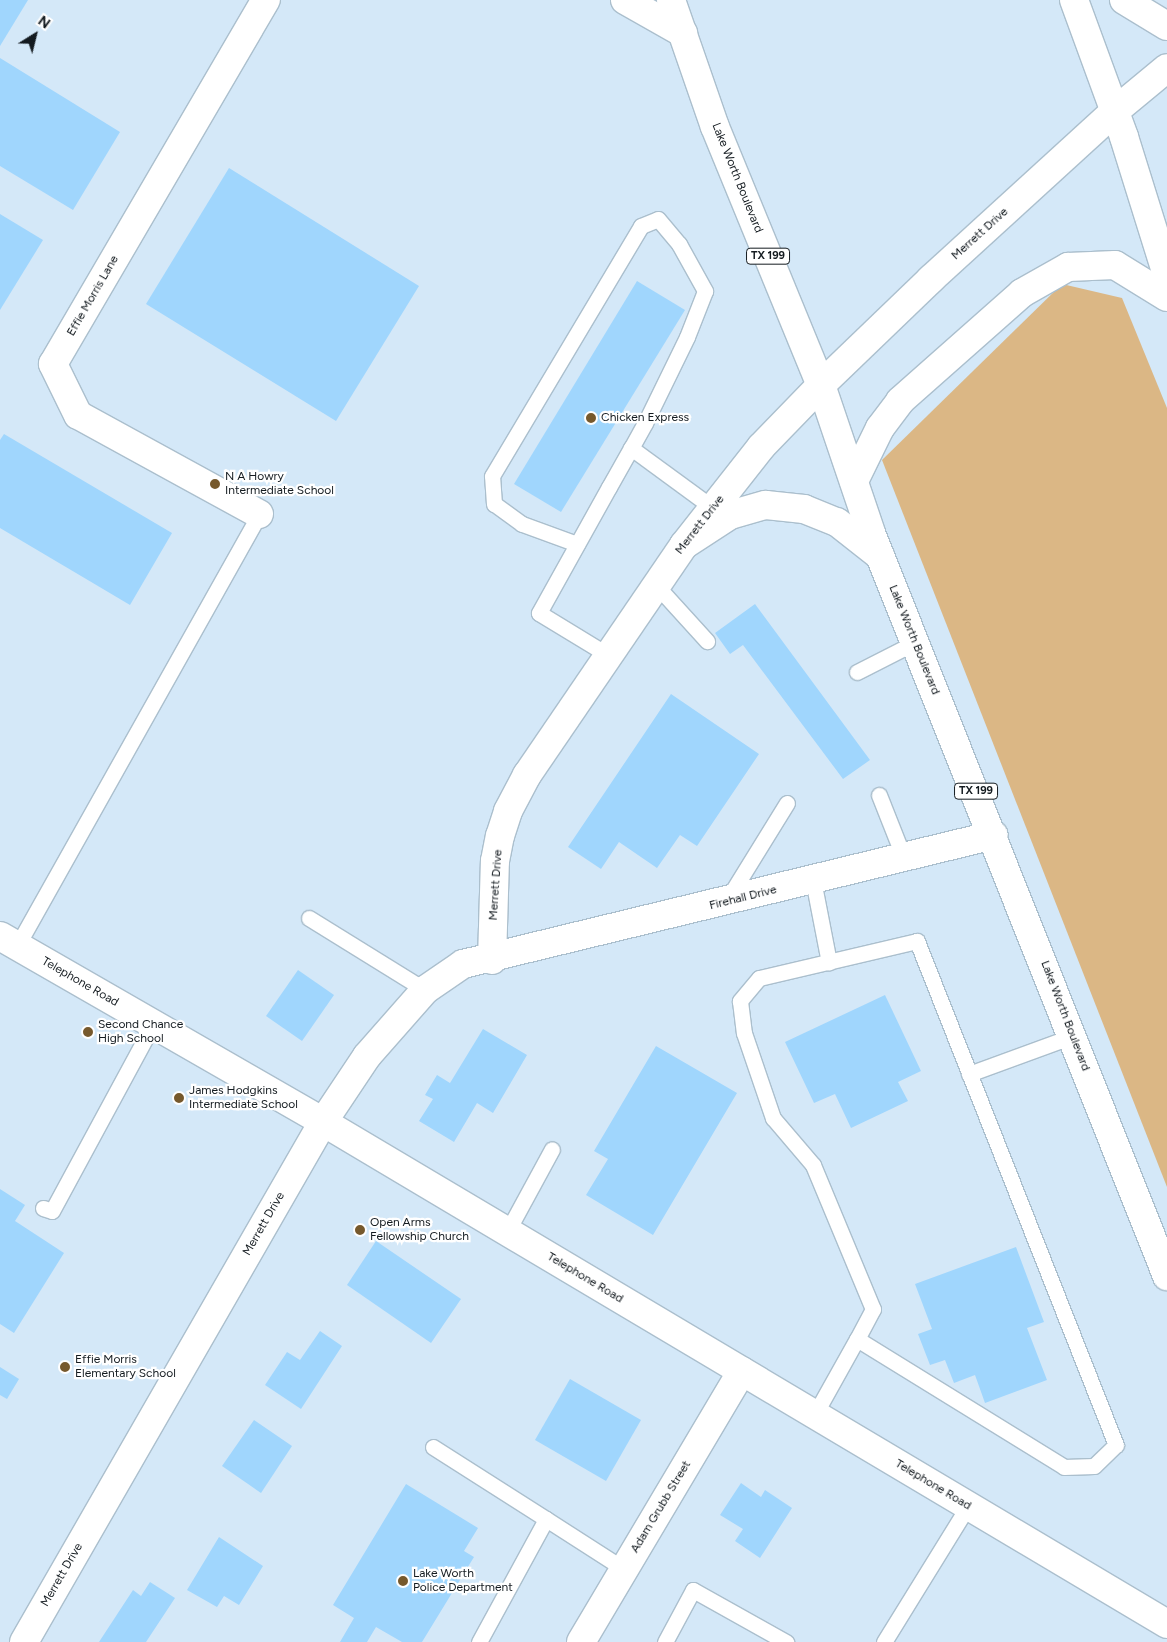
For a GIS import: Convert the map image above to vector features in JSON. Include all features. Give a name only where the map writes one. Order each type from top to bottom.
[{"type":"main road","name":"Effie Morris Lane","points":[[259,514],[78,414],[53,364],[266,0]]},
{"type":"main road","points":[[625,0],[683,33]]},
{"type":"main road","name":"Lake Worth Boulevard","points":[[671,0],[715,126],[821,385],[880,556],[994,836],[1167,1276]]},
{"type":"main road","points":[[1074,0],[1115,112],[1167,275]]},
{"type":"main road","points":[[1124,0],[1167,26]]},
{"type":"main road","name":"Merrett Drive","points":[[24,1642],[323,1122],[366,1056],[425,990],[463,964],[492,960],[495,861],[508,812],[527,775],[684,545],[761,446],[821,385],[931,279],[1115,112],[1167,68]]},
{"type":"main road","points":[[854,481],[880,428],[900,401],[1022,293],[1068,266],[1115,265],[1167,297]]},
{"type":"main road","points":[[684,545],[730,515],[766,505],[804,509],[836,522],[880,556]]},
{"type":"main road","name":"Firehall Drive","points":[[492,960],[994,836]]},
{"type":"main road","name":"Telephone Road","points":[[8,941],[323,1122],[1167,1624]]},
{"type":"main road","name":"Adam Grubb Street","points":[[581,1642],[742,1371]]},
{"type":"lane","points":[[577,544],[522,524],[494,504],[492,476],[641,226],[658,219],[679,244],[705,291],[687,337],[631,448],[539,613],[608,655]]},
{"type":"lane","points":[[631,448],[713,508]]},
{"type":"lane","points":[[8,941],[259,514]]},
{"type":"lane","points":[[656,585],[707,641]]},
{"type":"lane","points":[[858,672],[916,642]]},
{"type":"lane","points":[[879,794],[904,858]]},
{"type":"lane","points":[[726,902],[787,803]]},
{"type":"lane","points":[[813,880],[829,962]]},
{"type":"lane","points":[[309,918],[425,990]]},
{"type":"lane","points":[[815,1414],[873,1309],[813,1164],[773,1118],[744,1033],[740,1001],[759,978],[917,942],[1116,1445],[1094,1466],[1064,1467],[857,1339]]},
{"type":"lane","points":[[43,1208],[52,1211],[153,1024]]},
{"type":"lane","points":[[969,1074],[1073,1036]]},
{"type":"lane","points":[[507,1232],[552,1149]]},
{"type":"lane","points":[[433,1448],[624,1569]]},
{"type":"lane","points":[[884,1642],[968,1506]]},
{"type":"lane","points":[[479,1642],[546,1519]]},
{"type":"lane","points":[[665,1642],[694,1590],[786,1642]]},
{"type":"shaded area","points":[[1062,284],[1122,298],[1167,408],[1167,1187],[882,460]]},
{"type":"building","points":[[0,0],[28,0],[0,46]]},
{"type":"building","points":[[0,58],[120,132],[73,210],[0,166]]},
{"type":"building","points":[[229,168],[419,286],[336,421],[146,304]]},
{"type":"building","points":[[0,214],[43,240],[0,310]]},
{"type":"building","points":[[637,281],[685,310],[561,512],[514,484]]},
{"type":"building","points":[[4,434],[172,533],[130,605],[0,528],[0,440]]},
{"type":"building","points":[[755,604],[870,760],[843,779],[743,645],[730,654],[715,633]]},
{"type":"building","points":[[671,694],[759,754],[697,846],[680,835],[657,868],[619,842],[601,869],[568,847]]},
{"type":"building","points":[[298,970],[334,995],[302,1041],[266,1016]]},
{"type":"building","points":[[885,995],[921,1071],[898,1082],[908,1101],[851,1128],[835,1094],[814,1103],[785,1042]]},
{"type":"building","points":[[483,1029],[527,1055],[493,1113],[477,1103],[454,1142],[419,1121],[433,1099],[425,1095],[437,1075],[450,1083]]},
{"type":"building","points":[[656,1046],[737,1093],[653,1235],[586,1195],[608,1159],[594,1151]]},
{"type":"building","points":[[0,1189],[25,1205],[15,1221],[64,1253],[14,1333],[0,1324]]},
{"type":"building","points":[[376,1241],[461,1299],[431,1343],[347,1285]]},
{"type":"building","points":[[1016,1247],[1044,1322],[1027,1328],[1047,1380],[985,1403],[975,1375],[954,1383],[945,1360],[930,1365],[918,1334],[932,1329],[915,1284]]},
{"type":"building","points":[[320,1331],[342,1346],[301,1409],[265,1385],[287,1352],[300,1360]]},
{"type":"building","points":[[0,1367],[19,1379],[7,1399],[0,1395]]},
{"type":"building","points":[[570,1379],[641,1420],[606,1481],[535,1440]]},
{"type":"building","points":[[254,1420],[292,1446],[261,1493],[222,1466]]},
{"type":"building","points":[[741,1483],[761,1497],[765,1490],[792,1508],[760,1558],[735,1541],[743,1529],[720,1515]]},
{"type":"building","name":"Lake Worth Police Department","points":[[406,1484],[478,1528],[464,1551],[474,1557],[422,1642],[402,1642],[376,1627],[367,1642],[340,1642],[354,1618],[333,1605]]},
{"type":"building","points":[[219,1537],[263,1566],[239,1605],[224,1596],[217,1607],[187,1590]]},
{"type":"building","points":[[150,1582],[175,1598],[146,1642],[99,1642],[133,1590],[141,1596]]},
{"type":"place","name":"Chicken Express","points":[[591,418]]},
{"type":"place","name":"N A Howry Intermediate School","points":[[215,484]]},
{"type":"place","name":"Second Chance High School","points":[[88,1032]]},
{"type":"place","name":"James Hodgkins Intermediate School","points":[[179,1098]]},
{"type":"place","name":"Open Arms Fellowship Church","points":[[360,1230]]},
{"type":"place","name":"Effie Morris Elementary School","points":[[65,1367]]},
{"type":"place","name":"Lake Worth Police Department","points":[[403,1581]]}]
